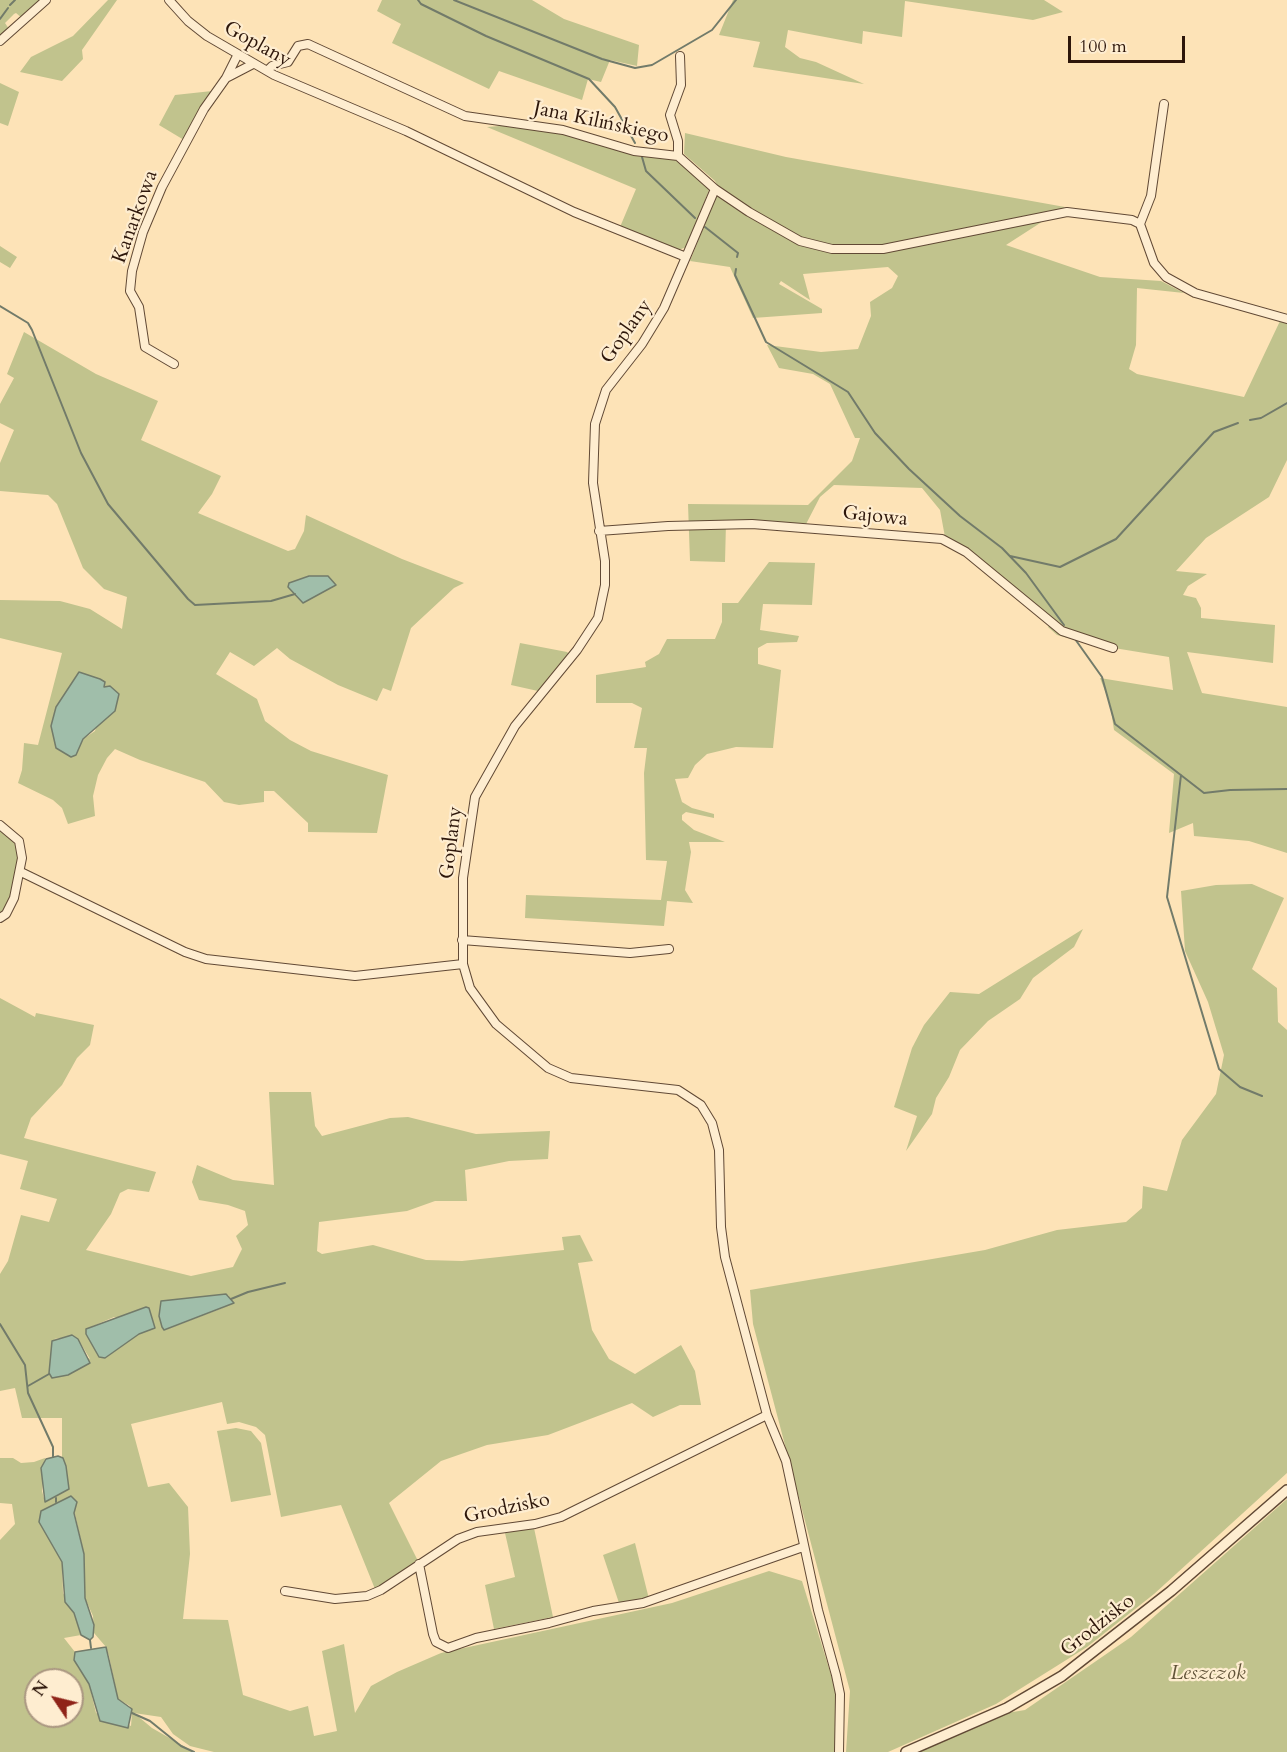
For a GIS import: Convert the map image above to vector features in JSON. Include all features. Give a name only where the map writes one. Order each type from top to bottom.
[{"type":"street","points":[[0,41],[46,0]]},
{"type":"street","name":"Goplany","points":[[169,0],[198,30],[267,71],[416,136],[574,212],[686,257],[664,308],[642,344],[606,390],[601,404],[594,433],[593,483],[605,561],[605,585],[598,618],[577,650],[515,726],[475,797],[464,876],[463,964],[470,988],[480,1004],[512,1040],[548,1068],[571,1078],[678,1090],[701,1105],[717,1135],[721,1227],[731,1289],[766,1415]]},
{"type":"street","name":"Jana Kilińskiego","points":[[267,71],[272,66],[288,62],[298,46],[308,44],[472,118],[563,130],[634,151],[678,156],[715,189],[800,241],[832,249],[883,249],[1067,212],[1124,219],[1140,224]]},
{"type":"street","name":"Kanarkowa","points":[[174,364],[145,347],[139,307],[130,291],[132,271],[143,232],[162,187],[204,109],[226,78],[238,54]]},
{"type":"street","points":[[678,156],[678,141],[670,115],[681,86],[680,56]]},
{"type":"street","name":"Kanarkowa","points":[[226,78],[253,64]]},
{"type":"street","points":[[1164,104],[1151,196],[1140,224],[1154,263],[1166,277],[1203,296],[1287,319]]},
{"type":"street","points":[[686,257],[715,189]]},
{"type":"street","name":"Gajowa","points":[[600,531],[658,526],[752,524],[942,539],[966,552],[1062,631],[1113,648]]},
{"type":"street","points":[[0,825],[20,841],[21,872],[11,907],[0,918]]},
{"type":"street","points":[[21,872],[185,952],[206,959],[355,976],[463,964]]},
{"type":"street","points":[[462,940],[630,953],[669,949]]},
{"type":"street","points":[[766,1415],[786,1461],[803,1547],[837,1676],[840,1695],[839,1752]]},
{"type":"street","name":"Grodzisko","points":[[285,1591],[335,1599],[367,1596],[381,1590],[458,1539],[477,1532],[536,1524],[582,1508],[766,1415]]},
{"type":"street","name":"Grodzisko","points":[[906,1752],[1007,1708],[1062,1676],[1171,1591],[1287,1490]]},
{"type":"street","points":[[419,1564],[436,1642],[448,1648],[476,1638],[580,1614],[643,1603],[803,1547]]},
{"type":"green space","points":[[0,0],[42,0],[22,18],[14,14],[5,23],[9,29],[0,37]]},
{"type":"green space","points":[[108,0],[117,0],[82,50],[83,59],[62,81],[20,72],[31,57],[73,36]]},
{"type":"green space","points":[[382,0],[532,0],[564,19],[639,45],[637,66],[610,60],[601,82],[588,79],[582,100],[499,71],[489,89],[392,43],[401,24],[377,11]]},
{"type":"green space","points":[[733,0],[1044,0],[1063,12],[1033,20],[905,1],[902,37],[863,31],[862,44],[788,30],[785,47],[800,58],[816,62],[864,84],[753,67],[760,42],[719,35]]},
{"type":"green space","points":[[0,83],[19,92],[8,126],[0,123]]},
{"type":"green space","points":[[212,91],[184,140],[159,125],[175,95]]},
{"type":"green space","points":[[512,125],[563,132],[636,156],[673,159],[683,163],[706,183],[709,190],[687,247],[678,250],[620,227],[636,189],[487,127]]},
{"type":"green space","points":[[685,133],[786,157],[1065,207],[1006,245],[1100,277],[1161,281],[1184,293],[1137,288],[1136,345],[1129,369],[1137,374],[1244,397],[1280,321],[1287,323],[1287,460],[1269,497],[1206,538],[1176,571],[1207,574],[1188,586],[1183,595],[1196,598],[1201,608],[1201,618],[1275,625],[1273,663],[1187,652],[1202,693],[1287,707],[1287,853],[1249,841],[1194,836],[1193,823],[1169,833],[1174,774],[1114,730],[1110,704],[1100,678],[1173,690],[1169,657],[1114,648],[1079,634],[1082,642],[1057,635],[1048,627],[1052,622],[945,537],[940,510],[922,488],[834,485],[820,497],[804,528],[726,523],[725,562],[690,561],[688,504],[808,505],[852,461],[860,438],[855,438],[830,384],[813,374],[779,368],[767,345],[821,352],[858,349],[871,316],[870,302],[892,288],[898,276],[888,267],[803,274],[810,300],[781,281],[779,284],[822,309],[822,313],[753,318],[730,267],[690,261],[719,189],[715,181],[684,154]]},
{"type":"green space","points":[[0,246],[17,257],[10,268],[0,262]]},
{"type":"green space","points":[[24,332],[96,374],[158,401],[141,440],[221,476],[212,494],[198,513],[288,551],[295,549],[304,531],[306,515],[402,559],[464,583],[454,588],[411,628],[391,691],[383,688],[377,701],[338,685],[290,659],[277,648],[254,666],[230,652],[216,674],[257,699],[265,721],[290,740],[311,751],[388,775],[377,833],[308,832],[308,823],[274,791],[264,791],[264,802],[239,805],[224,802],[205,782],[115,749],[98,775],[93,796],[95,816],[68,824],[62,808],[53,800],[18,783],[22,770],[24,743],[38,745],[62,653],[0,638],[0,600],[60,601],[90,609],[122,629],[127,597],[104,589],[83,568],[57,504],[48,495],[0,491],[0,463],[14,430],[0,423],[0,404],[14,378],[7,374]],"holes":[[[79,672],[100,679],[106,688],[95,731],[83,739],[71,757],[56,748],[56,707]]]},
{"type":"green space","points":[[769,562],[815,563],[812,605],[763,604],[760,630],[799,636],[797,642],[767,643],[758,648],[758,664],[781,670],[773,748],[736,747],[707,754],[695,765],[688,778],[675,779],[682,802],[692,808],[714,814],[714,818],[686,812],[682,815],[682,820],[694,830],[725,842],[689,842],[691,852],[685,890],[693,903],[667,901],[664,926],[525,918],[526,895],[661,900],[667,861],[646,860],[644,773],[647,748],[634,748],[642,708],[632,703],[596,703],[596,675],[646,667],[645,662],[659,654],[667,639],[715,639],[722,622],[722,603],[738,603]]},
{"type":"green space","points":[[520,643],[569,654],[538,691],[511,685]]},
{"type":"green space","points":[[0,829],[17,846],[19,861],[11,898],[6,909],[0,913]]},
{"type":"green space","points":[[1252,884],[1284,898],[1252,969],[1277,988],[1278,1022],[1287,1030],[1287,1473],[1154,1594],[1087,1647],[996,1704],[888,1752],[846,1752],[850,1691],[753,1324],[750,1290],[985,1250],[1057,1230],[1126,1222],[1142,1208],[1143,1186],[1167,1191],[1182,1140],[1216,1094],[1224,1055],[1208,1002],[1185,951],[1181,891],[1216,885]]},
{"type":"green space","points":[[1083,929],[1074,947],[1033,978],[1020,999],[988,1021],[960,1050],[949,1077],[936,1098],[932,1114],[906,1151],[917,1116],[894,1107],[912,1048],[924,1025],[950,992],[979,994]]},
{"type":"green space","points":[[0,998],[35,1017],[36,1013],[94,1025],[90,1045],[77,1058],[62,1085],[31,1118],[24,1138],[156,1172],[149,1192],[128,1189],[120,1193],[111,1214],[86,1250],[191,1276],[233,1267],[242,1249],[236,1236],[248,1225],[245,1211],[228,1205],[199,1200],[192,1182],[197,1165],[233,1180],[274,1185],[269,1092],[311,1092],[315,1126],[322,1136],[390,1118],[408,1117],[476,1134],[550,1131],[548,1159],[509,1161],[465,1170],[467,1201],[435,1201],[407,1211],[319,1222],[317,1251],[322,1254],[373,1245],[426,1260],[462,1261],[564,1250],[562,1237],[580,1235],[593,1261],[578,1263],[592,1330],[609,1359],[635,1374],[681,1345],[695,1371],[701,1405],[680,1405],[653,1417],[632,1403],[548,1435],[487,1445],[441,1461],[389,1503],[418,1561],[375,1589],[341,1505],[281,1517],[265,1435],[256,1427],[239,1422],[227,1424],[222,1402],[131,1424],[148,1487],[169,1483],[188,1507],[190,1554],[183,1619],[228,1620],[243,1695],[290,1711],[308,1706],[314,1736],[337,1731],[322,1651],[344,1644],[355,1713],[371,1686],[441,1653],[672,1603],[769,1571],[802,1581],[836,1691],[835,1752],[214,1752],[190,1746],[173,1734],[161,1717],[134,1713],[152,1728],[194,1752],[0,1752],[0,1540],[15,1524],[12,1504],[0,1503],[0,1458],[13,1458],[21,1463],[45,1458],[42,1491],[45,1502],[69,1489],[62,1457],[62,1418],[22,1418],[15,1388],[0,1391],[0,1274],[8,1261],[21,1215],[49,1222],[57,1199],[20,1189],[28,1161],[0,1154]],"holes":[[[228,1295],[233,1303],[165,1330],[162,1327],[159,1316],[161,1301]],[[114,1317],[154,1328],[139,1334],[105,1358],[99,1357],[86,1334],[86,1329]],[[68,1337],[78,1339],[90,1359],[54,1339]],[[71,1496],[84,1554],[85,1598],[93,1616],[94,1633],[106,1647],[118,1699],[130,1706],[131,1726],[96,1713],[89,1684],[84,1676],[84,1728],[24,1728],[24,1668],[78,1668],[75,1652],[64,1638],[81,1635],[74,1613],[63,1593],[62,1562],[39,1522],[41,1511]]]},
{"type":"green space","points":[[236,1428],[251,1431],[261,1443],[271,1495],[231,1502],[217,1431]]},
{"type":"green space","name":"Leszczok","points":[[1287,1499],[1287,1752],[915,1752],[1001,1714],[1025,1710],[1131,1637]]},
{"type":"green space","points":[[534,1528],[553,1617],[494,1629],[485,1585],[515,1577],[505,1533]]},
{"type":"green space","points":[[635,1543],[649,1599],[619,1603],[603,1555]]},
{"type":"shaded area","points":[[309,576],[328,576],[336,585],[303,603],[288,587],[289,583]]},
{"type":"shaded area","points":[[79,672],[100,679],[105,682],[104,687],[110,686],[119,694],[115,711],[83,739],[76,755],[71,757],[56,748],[51,726],[56,707]]},
{"type":"shaded area","points":[[226,1294],[234,1303],[164,1330],[162,1327],[159,1316],[161,1301]]},
{"type":"shaded area","points":[[146,1307],[149,1308],[155,1328],[139,1334],[105,1358],[99,1357],[86,1334],[86,1329]]},
{"type":"shaded area","points":[[72,1335],[78,1339],[90,1363],[68,1375],[52,1378],[49,1373],[52,1341]]},
{"type":"shaded area","points":[[58,1456],[63,1458],[66,1466],[69,1489],[45,1502],[41,1468],[46,1459]]},
{"type":"shaded area","points":[[71,1496],[77,1502],[74,1513],[84,1554],[85,1598],[94,1625],[93,1637],[90,1640],[81,1635],[74,1613],[65,1602],[62,1562],[39,1522],[41,1511]]},
{"type":"shaded area","points":[[106,1647],[118,1699],[132,1709],[128,1728],[100,1721],[89,1684],[84,1676],[84,1668],[79,1668],[74,1660],[75,1652]]},
{"type":"waterway","points":[[10,5],[15,0]]},
{"type":"waterway","points":[[418,0],[421,4],[486,36],[589,79],[615,107],[635,143]]},
{"type":"waterway","points":[[454,0],[602,59],[635,68],[652,65],[712,30],[736,0]]},
{"type":"waterway","points":[[0,19],[8,8]]},
{"type":"waterway","points":[[642,157],[646,171],[695,218]]},
{"type":"waterway","points":[[705,227],[738,253],[737,257]]},
{"type":"waterway","points":[[736,269],[735,275],[766,342],[848,392],[875,433],[909,469],[960,516],[1002,548],[1026,573],[1064,625]]},
{"type":"waterway","points":[[0,306],[28,323],[32,330],[81,453],[108,504],[188,599],[195,605],[271,601],[295,594]]},
{"type":"waterway","points":[[1250,420],[1261,418],[1287,403]]},
{"type":"waterway","points":[[1010,556],[1060,567],[1116,539],[1214,432],[1238,423]]},
{"type":"waterway","points":[[1075,639],[1102,677],[1115,724],[1204,793],[1287,789]]},
{"type":"waterway","points":[[1181,775],[1167,897],[1219,1069],[1240,1087],[1262,1096]]},
{"type":"waterway","points":[[231,1299],[248,1292],[285,1283]]},
{"type":"waterway","points":[[0,1324],[25,1365],[28,1393],[53,1447],[53,1457]]},
{"type":"waterway","points":[[28,1386],[49,1374]]},
{"type":"waterway","points":[[90,1640],[91,1648]]},
{"type":"waterway","points":[[132,1713],[150,1721],[181,1746],[194,1752]]}]
